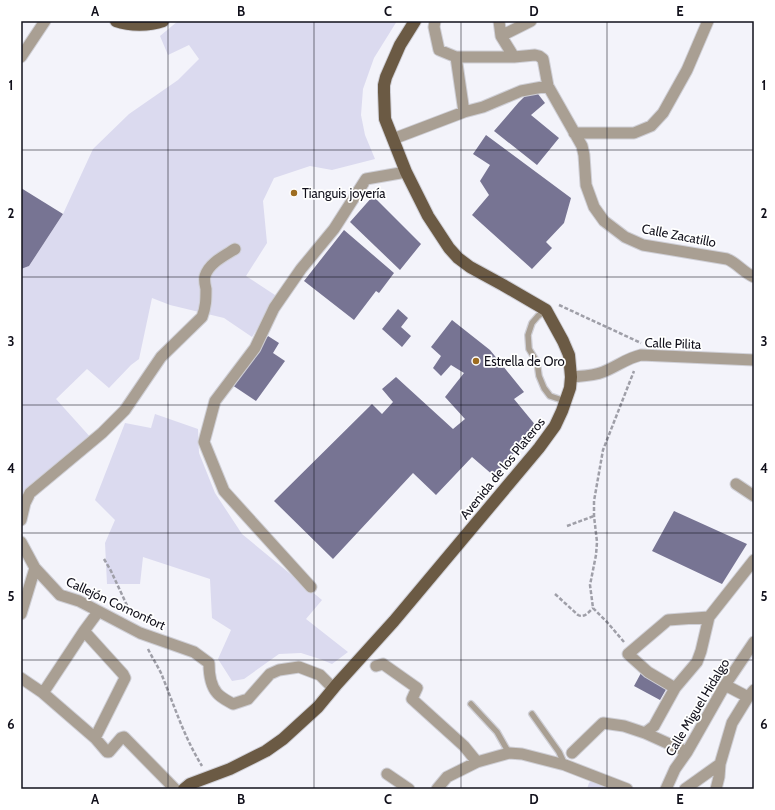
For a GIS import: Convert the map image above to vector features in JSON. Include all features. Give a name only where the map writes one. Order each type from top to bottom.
[{"type":"main road","points":[[116,21],[154,24],[163,21]]},
{"type":"main road","points":[[415,21],[400,45],[384,84],[385,119],[406,172],[428,216],[449,248],[458,258],[470,267],[546,310]]},
{"type":"main road","name":"Avenida de los Plateros","points":[[184,789],[190,784],[230,769],[266,751],[283,739],[318,708],[333,688],[394,621],[540,448],[555,426],[562,411],[570,388],[571,377],[569,355],[546,310]]},
{"type":"street","points":[[21,57],[44,21]]},
{"type":"street","name":"Calle Zacatillo","points":[[435,21],[434,27],[439,50],[456,57],[514,57],[535,55],[543,59],[548,86],[582,146],[586,185],[589,197],[594,208],[604,221],[625,237],[644,245],[727,259],[732,261],[754,278]]},
{"type":"street","points":[[499,21],[501,36],[514,57]]},
{"type":"street","points":[[501,36],[531,21]]},
{"type":"street","points":[[574,133],[634,133],[651,126],[663,113],[687,70],[708,21]]},
{"type":"street","points":[[456,57],[464,112]]},
{"type":"street","points":[[393,139],[464,112],[483,107],[521,91],[548,86]]},
{"type":"street","points":[[311,587],[224,491],[204,442],[215,401],[255,348],[274,308],[302,269],[334,229],[366,179],[406,172]]},
{"type":"street","points":[[21,520],[25,503],[30,493],[102,433],[125,410],[161,357],[202,317],[206,299],[205,277],[209,269],[218,260],[235,249]]},
{"type":"street","name":"Calle Pilita","points":[[571,377],[604,372],[632,357],[641,354],[754,360]]},
{"type":"street","points":[[736,484],[754,496]]},
{"type":"street","name":"Callejón Comonfort","points":[[21,542],[35,568],[60,595],[79,601],[140,633],[194,652],[209,663],[209,674],[213,686],[218,694],[233,704],[248,699],[270,674],[278,670],[299,667],[320,675],[333,688]]},
{"type":"street","points":[[645,733],[654,726],[675,688],[697,662],[709,617],[754,560]]},
{"type":"street","points":[[21,614],[35,568]]},
{"type":"street","points":[[43,693],[98,612]]},
{"type":"street","points":[[675,688],[648,672],[628,654],[668,620],[709,617]]},
{"type":"street","points":[[84,631],[125,678],[95,738]]},
{"type":"street","name":"Calle Miguel Hidalgo","points":[[666,789],[675,769],[725,685],[754,642]]},
{"type":"street","points":[[376,666],[383,664],[417,688],[412,699],[464,746],[477,762]]},
{"type":"street","points":[[21,678],[43,693],[95,738],[107,752],[109,752],[121,738],[124,737],[175,789]]},
{"type":"street","points":[[716,789],[720,764],[732,723],[751,693],[725,685]]},
{"type":"street","points":[[572,753],[603,723],[624,726],[645,733],[686,752]]},
{"type":"street","points":[[438,789],[447,777],[477,762],[508,753],[522,754],[565,765],[627,789]]},
{"type":"street","points":[[685,789],[720,764]]},
{"type":"street","points":[[388,774],[409,789]]},
{"type":"lane","points":[[546,310],[532,323],[528,335],[529,349],[537,362],[539,376],[544,388],[550,396],[566,401]]},
{"type":"lane","points":[[471,704],[498,732],[508,753]]},
{"type":"lane","points":[[532,714],[559,752],[565,765]]},
{"type":"path","points":[[546,310],[556,304],[645,344],[603,450],[594,501],[597,542],[590,584],[593,608],[624,641],[628,654]]},
{"type":"path","points":[[567,526],[594,516]]},
{"type":"path","points":[[104,559],[160,672],[192,749],[209,777]]},
{"type":"path","points":[[555,594],[578,615],[584,616],[593,608]]},
{"type":"shaded area","points":[[178,21],[397,21],[374,58],[363,89],[361,115],[365,135],[375,159],[332,170],[310,166],[274,178],[263,201],[267,243],[246,276],[278,297],[252,337],[224,318],[170,305],[152,298],[139,359],[131,365],[109,388],[87,369],[56,399],[92,439],[23,494],[21,508],[21,269],[29,266],[63,214],[93,149],[129,114],[178,80],[199,59],[189,45],[168,55],[160,36]]},
{"type":"shaded area","points":[[155,414],[198,429],[199,453],[215,493],[242,534],[322,600],[306,619],[348,652],[332,664],[301,653],[279,654],[244,679],[232,681],[218,659],[231,630],[212,618],[210,579],[143,557],[140,584],[107,584],[105,543],[115,520],[95,500],[125,423],[151,428]]},
{"type":"shaded area","points":[[592,780],[615,789],[587,789]]},
{"type":"building","points":[[530,91],[538,94],[545,103],[531,115],[559,138],[537,165],[494,131]]},
{"type":"building","points":[[486,135],[571,198],[564,223],[546,242],[552,248],[532,269],[472,215],[489,195],[480,181],[490,165],[473,154]]},
{"type":"building","points":[[21,188],[63,214],[29,266],[21,269]]},
{"type":"building","points":[[373,196],[421,244],[400,270],[350,222]]},
{"type":"building","points":[[344,230],[394,273],[379,293],[376,291],[354,320],[304,281]]},
{"type":"building","points":[[398,309],[408,318],[401,327],[411,336],[402,347],[382,329]]},
{"type":"building","points":[[452,320],[490,350],[524,392],[514,399],[537,427],[494,476],[472,457],[436,495],[413,473],[333,559],[274,501],[372,404],[382,414],[393,402],[382,389],[396,377],[453,429],[465,419],[445,397],[464,373],[451,365],[441,376],[433,368],[441,356],[431,347]]},
{"type":"building","points":[[268,336],[279,343],[273,353],[285,361],[256,401],[232,385]]},
{"type":"building","points":[[674,511],[747,544],[722,584],[652,551]]},
{"type":"building","points":[[641,673],[668,686],[660,700],[634,686]]},
{"type":"place","name":"Tianguis joyería","points":[[294,193]]},
{"type":"place","name":"Estrella de Oro","points":[[476,361]]}]
